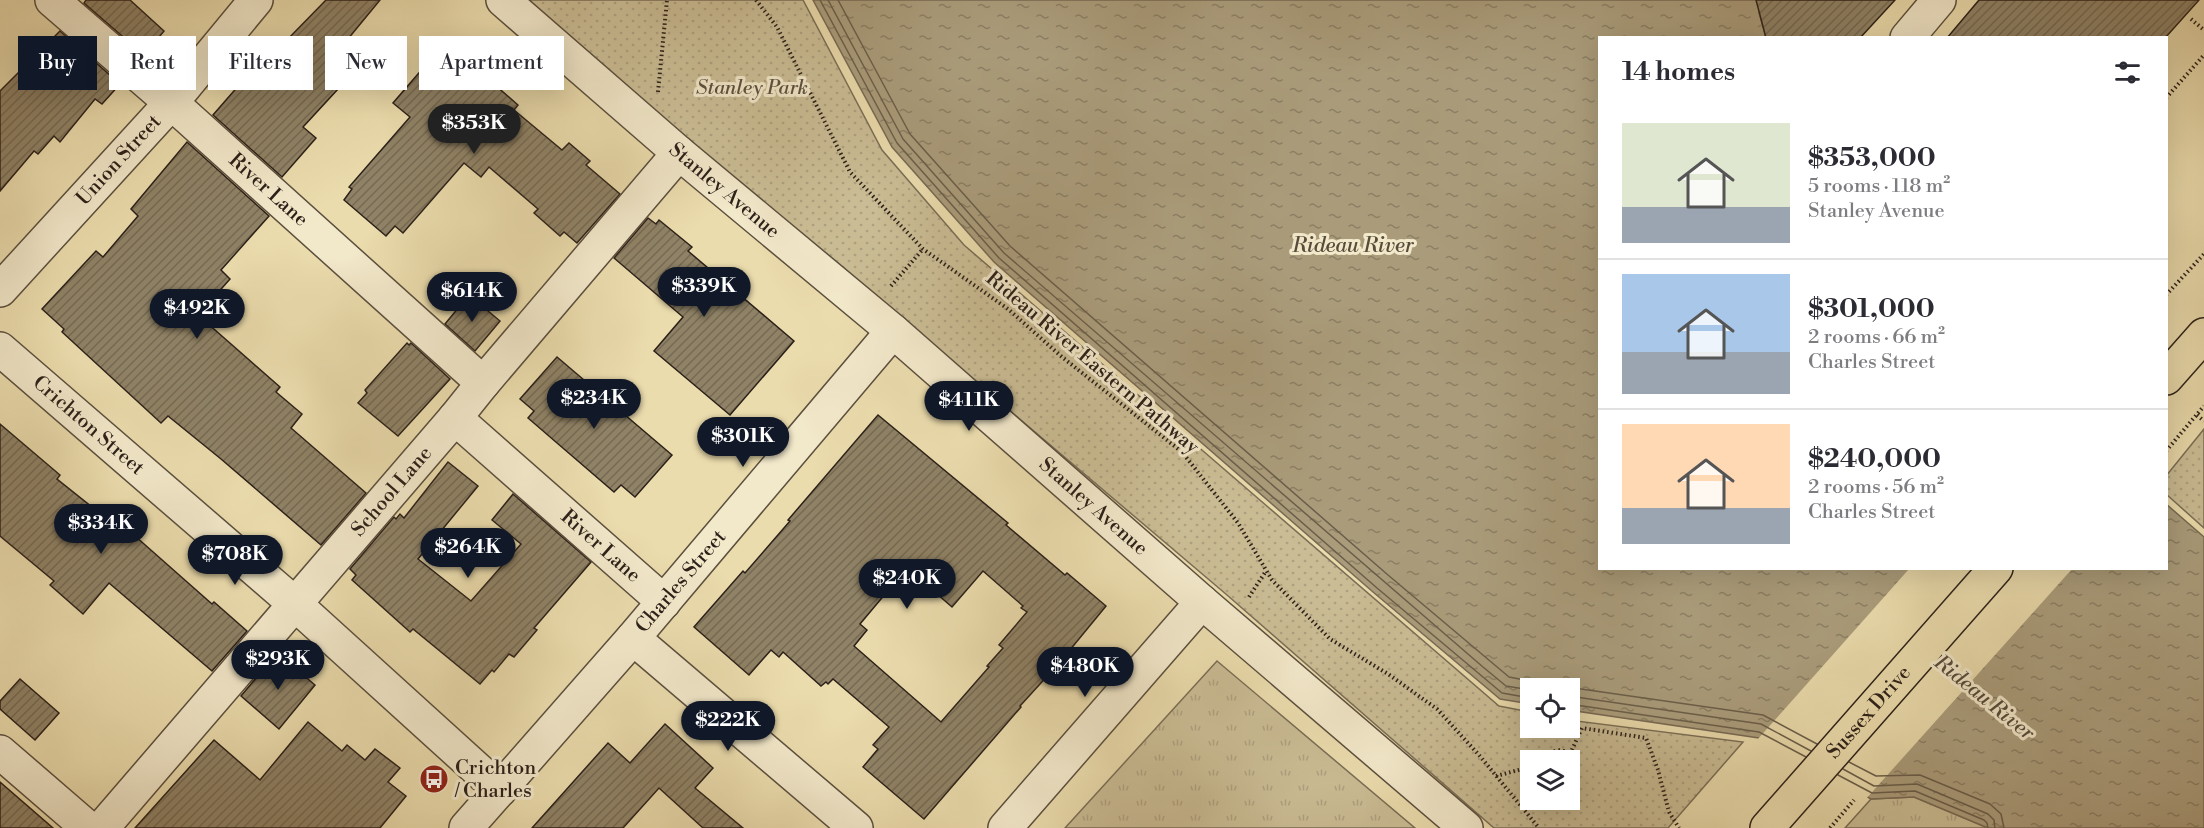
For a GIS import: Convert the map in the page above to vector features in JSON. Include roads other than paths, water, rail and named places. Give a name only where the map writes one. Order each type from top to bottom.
[{"type":"main road","points":[[2168,376],[2204,336]]},
{"type":"main road","name":"Sussex Drive","points":[[1767,828],[1994,570]]},
{"type":"street","name":"River Lane","points":[[52,0],[171,103],[483,383]]},
{"type":"street","name":"Union Street","points":[[0,290],[171,103],[256,0]]},
{"type":"street","name":"Stanley Avenue","points":[[503,0],[679,153],[892,331],[1202,602],[1466,828]]},
{"type":"street","points":[[1908,36],[1939,0]]},
{"type":"street","name":"School Lane","points":[[102,828],[456,418],[483,383],[679,153]]},
{"type":"street","name":"Charles Street","points":[[466,828],[664,602],[892,331]]},
{"type":"street","name":"Crichton Street","points":[[0,349],[295,604],[500,790]]},
{"type":"street","name":"River Lane","points":[[456,418],[664,602]]},
{"type":"street","points":[[1005,828],[1202,602]]},
{"type":"street","points":[[633,638],[856,828]]},
{"type":"street","points":[[0,752],[88,828]]},
{"type":"water","name":"Rideau River","points":[[813,0],[1762,0],[1759,13],[1766,36],[1598,36],[1598,570],[2168,570],[2168,506],[2204,537],[2204,828],[1988,828],[1914,797],[1871,799],[1759,738],[1580,712],[1580,678],[1520,678],[1520,702],[1500,699],[1373,592],[994,262],[892,147]]},
{"type":"place","name":"Crichton / Charles","points":[[434,779]]},
{"type":"park label","name":"Stanley Park","points":[[752,88]]}]
